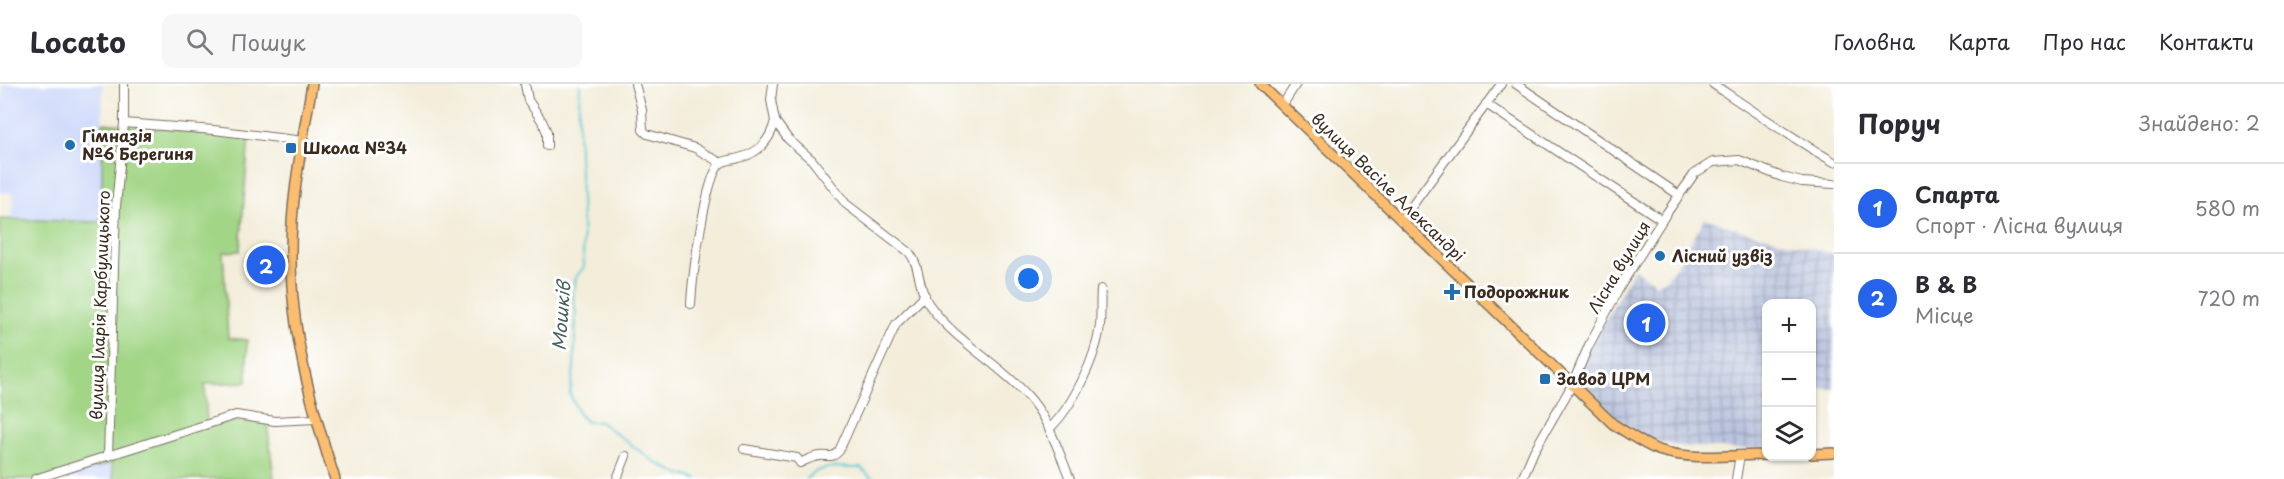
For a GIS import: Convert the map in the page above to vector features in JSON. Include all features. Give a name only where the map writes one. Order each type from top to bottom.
[{"type":"main road","points":[[312,84],[293,212],[292,293],[305,375],[315,419],[335,479]]},
{"type":"main road","name":"вулиця Васіле Александрі","points":[[1260,84],[1613,424],[1657,449],[1677,454],[1762,455]]},
{"type":"main road","points":[[1816,454],[1834,453]]},
{"type":"street","name":"вулиця Іларія Карбулицького","points":[[108,456],[116,206],[124,123],[124,84]]},
{"type":"street","points":[[525,84],[528,100],[547,132],[546,146]]},
{"type":"street","points":[[635,84],[642,110],[643,130],[646,134],[695,148],[721,163]]},
{"type":"street","points":[[691,304],[693,269],[713,178],[721,163],[754,153],[765,145],[772,134],[775,121],[771,100],[773,84]]},
{"type":"street","points":[[1282,105],[1296,84]]},
{"type":"street","points":[[1401,221],[1501,84]]},
{"type":"street","points":[[1516,84],[1679,195]]},
{"type":"street","points":[[1713,84],[1751,107],[1760,116],[1790,136],[1834,162]]},
{"type":"street","points":[[1486,104],[1662,220]]},
{"type":"street","points":[[775,121],[788,138],[812,160],[846,204],[909,252],[916,262],[927,302],[954,333],[999,368],[1027,395],[1044,419],[1070,479]]},
{"type":"street","points":[[124,123],[214,130],[303,141]]},
{"type":"street","name":"Лісна вулиця","points":[[1522,479],[1534,452],[1572,385],[1589,345],[1622,285],[1662,220],[1700,169],[1720,160],[1738,159],[1782,177],[1802,182],[1834,184]]},
{"type":"street","points":[[1049,429],[1060,419],[1066,409],[1096,346],[1100,325],[1101,289]]},
{"type":"street","points":[[744,449],[797,458],[800,463],[819,455],[831,457],[836,455],[859,404],[867,392],[887,340],[896,324],[925,295]]},
{"type":"street","points":[[35,479],[236,416],[275,421],[315,419]]},
{"type":"street","points":[[1736,479],[1740,455]]},
{"type":"street","points":[[617,479],[626,456]]},
{"type":"shaded area","points":[[3,84],[103,84],[101,222],[12,219],[13,193],[0,193],[0,100],[3,99]]},
{"type":"shaded area","name":"Завод ЦРМ","points":[[1705,218],[1737,229],[1834,254],[1834,389],[1816,388],[1816,299],[1762,299],[1762,448],[1679,446],[1650,441],[1575,382],[1591,346],[1634,269],[1656,284],[1666,279],[1680,261]]},
{"type":"shaded area","points":[[112,463],[113,479],[58,479]]},
{"type":"green space","points":[[103,123],[249,136],[240,251],[223,252],[228,338],[247,340],[247,382],[205,384],[207,426],[240,420],[267,423],[274,479],[113,479],[112,463],[58,479],[0,479],[0,219],[101,222]]},
{"type":"waterway","name":"Мошків","points":[[580,84],[578,129],[584,267],[576,277],[573,298],[576,311],[574,367],[570,394],[579,414],[587,422],[600,422],[655,462],[676,473],[697,479]]},
{"type":"waterway","name":"Мошків","points":[[806,479],[824,468],[838,467],[861,468],[873,479]]},
{"type":"place","name":"Гімназія №6 Берегиня","points":[[70,145]]},
{"type":"place","name":"Школа №34","points":[[291,148]]},
{"type":"place","name":"Лісний узвіз","points":[[1660,256]]},
{"type":"place","name":"B & B","points":[[266,265]]},
{"type":"place","name":"Подорожник","points":[[1452,292]]},
{"type":"place","name":"Спарта","points":[[1646,323]]},
{"type":"place","name":"Завод ЦРМ","points":[[1545,379]]}]
